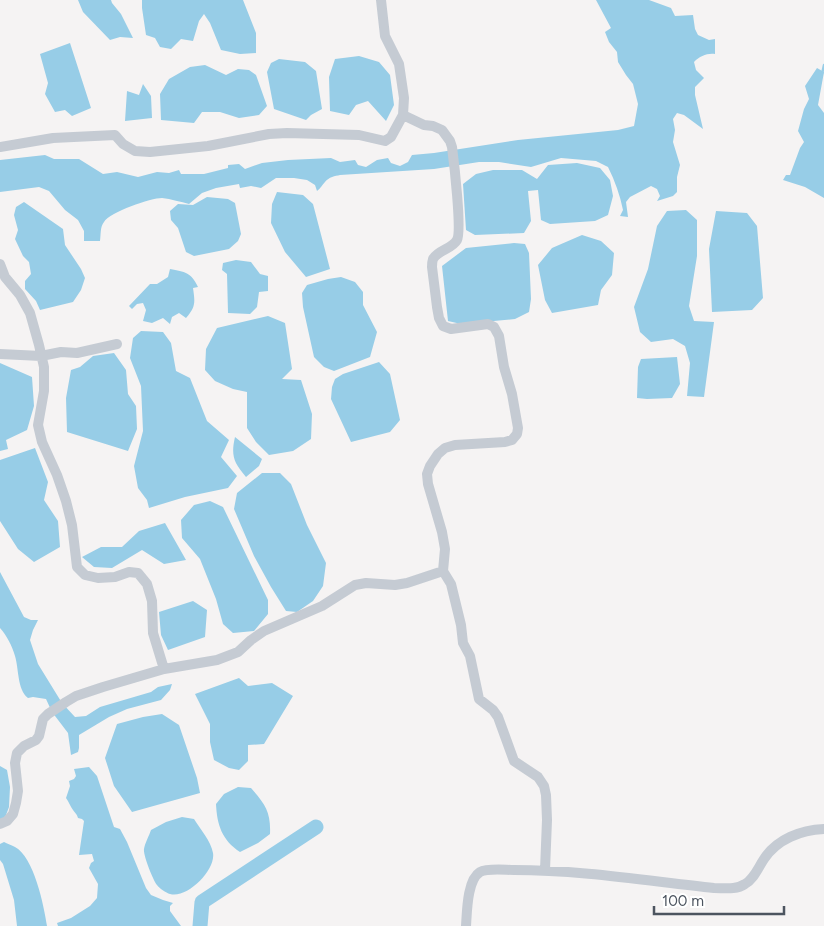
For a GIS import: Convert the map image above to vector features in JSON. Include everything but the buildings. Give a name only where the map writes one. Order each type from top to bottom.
[{"type":"street","points":[[0,147],[52,138],[115,135],[123,144],[135,151],[150,152],[208,146],[269,134],[287,133],[359,135],[385,141],[391,137],[404,116],[404,98],[399,64],[385,36],[381,0]]},
{"type":"street","points":[[404,116],[424,125],[442,130],[452,147],[458,236],[456,243],[433,259],[432,267],[439,318],[443,326],[451,329],[488,324],[494,327],[499,336],[504,367],[512,394],[518,428],[517,434],[512,440],[455,445],[445,448],[438,454],[427,474],[445,549],[443,571],[451,584],[479,699],[498,716],[514,761],[538,777],[544,786],[547,820],[545,870]]},
{"type":"street","points":[[0,264],[5,277],[20,295],[30,313],[44,367],[44,391],[38,425],[42,442],[66,501],[72,525],[77,566],[85,574],[98,578],[129,572],[138,573],[146,584],[152,601],[153,633],[164,669]]},
{"type":"street","points":[[0,354],[41,356],[61,352],[77,353],[117,344]]},
{"type":"street","points":[[0,824],[8,821],[16,803],[18,791],[15,763],[17,753],[24,746],[36,740],[39,736],[43,719],[48,714],[76,696],[164,669],[217,660],[238,652],[251,640],[264,632],[322,606],[355,585],[366,583],[395,586],[443,571]]},
{"type":"street","points":[[466,926],[470,888],[480,872],[492,869],[545,870],[714,888],[733,888],[745,884],[777,845],[795,834],[815,829],[824,829]]},
{"type":"water","points":[[78,0],[111,0],[121,14],[133,38],[120,37],[110,40],[83,12]]},
{"type":"water","points":[[142,0],[243,0],[256,33],[256,53],[240,54],[221,50],[210,23],[204,14],[199,21],[193,41],[181,39],[171,49],[160,47],[155,38],[146,35]]},
{"type":"water","points":[[596,0],[649,0],[671,8],[675,16],[693,15],[698,35],[709,40],[715,39],[715,54],[704,55],[694,62],[696,70],[704,78],[695,87],[703,129],[684,115],[677,113],[673,119],[675,130],[673,142],[680,165],[677,177],[677,192],[673,196],[657,201],[660,196],[657,189],[651,186],[630,197],[626,202],[628,217],[620,216],[623,210],[622,204],[608,167],[596,161],[561,158],[531,167],[499,162],[479,162],[434,169],[340,175],[328,179],[317,191],[315,185],[307,180],[294,178],[276,178],[261,188],[251,186],[240,188],[239,184],[216,188],[202,193],[189,204],[162,198],[131,206],[114,214],[104,222],[100,241],[84,241],[84,231],[78,220],[65,210],[49,191],[39,187],[0,192],[0,160],[45,155],[54,159],[79,159],[103,174],[117,172],[138,177],[157,172],[169,173],[179,170],[181,174],[204,174],[228,168],[228,165],[239,164],[245,169],[262,163],[331,158],[340,162],[355,160],[358,165],[366,167],[377,160],[388,158],[391,163],[400,166],[408,162],[412,155],[518,140],[618,130],[634,126],[638,104],[633,84],[618,62],[617,52],[609,42],[605,32],[611,28]]},
{"type":"water","points":[[70,43],[91,108],[72,116],[65,110],[55,112],[45,94],[48,83],[40,54]]},
{"type":"water","points":[[359,56],[379,62],[390,75],[394,105],[386,121],[368,101],[356,105],[349,115],[330,111],[329,77],[335,59]]},
{"type":"water","points":[[279,59],[305,62],[316,71],[322,109],[306,120],[274,109],[267,72],[271,63]]},
{"type":"water","points":[[205,65],[226,75],[238,69],[249,70],[256,75],[267,106],[259,115],[239,118],[220,112],[202,112],[194,123],[161,120],[160,94],[169,79],[190,67]]},
{"type":"water","points":[[817,68],[824,72],[818,105],[824,113],[824,198],[805,187],[783,180],[786,175],[790,175],[804,142],[798,131],[809,99],[805,86]]},
{"type":"water","points":[[143,84],[151,96],[152,118],[125,121],[127,91],[139,95]]},
{"type":"water","points":[[577,163],[600,168],[610,180],[613,196],[608,215],[595,221],[550,224],[541,220],[538,190],[528,191],[531,221],[524,233],[475,235],[466,230],[463,184],[476,174],[493,170],[522,170],[537,179],[548,165]]},
{"type":"water","points":[[277,192],[303,195],[313,204],[330,269],[306,277],[285,252],[271,223],[272,204]]},
{"type":"water","points":[[207,197],[228,199],[235,203],[241,234],[238,241],[229,249],[194,256],[186,252],[178,228],[171,220],[170,211],[178,204],[193,205]]},
{"type":"water","points":[[24,202],[63,229],[65,245],[85,278],[81,290],[73,302],[40,310],[36,301],[25,289],[25,281],[31,274],[29,262],[23,256],[15,239],[18,230],[14,215],[16,207]]},
{"type":"water","points":[[686,210],[697,220],[697,256],[689,306],[694,321],[714,322],[704,397],[687,396],[690,363],[685,346],[673,339],[651,342],[640,332],[634,307],[648,269],[657,226],[667,211]]},
{"type":"water","points":[[716,211],[747,213],[757,226],[763,298],[752,310],[712,312],[709,249]]},
{"type":"water","points":[[582,235],[601,241],[614,253],[612,275],[601,290],[598,305],[552,313],[545,300],[538,265],[552,248]]},
{"type":"water","points":[[514,243],[525,244],[529,253],[531,299],[529,312],[515,319],[461,324],[448,321],[442,266],[466,248]]},
{"type":"water","points":[[236,260],[251,262],[260,274],[268,276],[268,291],[259,292],[257,307],[250,314],[228,313],[227,274],[222,270],[223,263]]},
{"type":"water","points":[[170,269],[187,274],[193,278],[198,287],[193,288],[194,301],[192,311],[186,318],[179,313],[172,317],[170,324],[163,318],[152,323],[143,321],[146,310],[143,303],[137,304],[132,309],[129,306],[150,284],[157,284],[168,277]]},
{"type":"water","points":[[341,277],[355,282],[363,292],[363,305],[377,332],[370,357],[334,371],[324,367],[314,357],[303,307],[302,293],[307,285]]},
{"type":"water","points":[[268,316],[285,323],[292,369],[282,379],[301,380],[312,414],[311,439],[293,451],[269,455],[256,442],[247,428],[247,392],[233,389],[215,381],[205,370],[206,349],[217,328]]},
{"type":"water","points":[[141,331],[163,332],[171,343],[176,371],[190,378],[207,421],[229,440],[221,457],[237,476],[228,488],[185,497],[149,508],[147,500],[138,488],[134,466],[143,431],[141,386],[130,358],[133,338]]},
{"type":"water","points":[[114,353],[126,370],[128,394],[136,406],[137,429],[128,451],[67,432],[66,398],[71,370],[80,367],[93,356]]},
{"type":"water","points":[[677,357],[680,384],[672,398],[637,398],[638,367],[641,359]]},
{"type":"water","points":[[379,362],[390,374],[400,420],[390,432],[351,442],[331,399],[332,387],[335,379],[343,374]]},
{"type":"water","points":[[0,363],[32,377],[34,406],[27,430],[6,440],[8,449],[0,451]]},
{"type":"water","points":[[235,437],[262,459],[259,466],[246,477],[234,458]]},
{"type":"water","points":[[35,448],[48,482],[44,500],[58,521],[60,547],[34,562],[18,549],[0,521],[0,460]]},
{"type":"water","points":[[262,473],[280,473],[291,484],[307,525],[326,563],[323,586],[313,601],[297,612],[286,611],[271,587],[254,556],[234,509],[237,493]]},
{"type":"water","points":[[210,501],[223,507],[268,600],[268,614],[254,631],[233,633],[223,624],[216,599],[200,559],[182,538],[181,520],[194,505]]},
{"type":"water","points":[[165,523],[186,560],[164,564],[142,550],[112,568],[94,567],[82,557],[101,547],[122,547],[139,531]]},
{"type":"water","points":[[0,572],[24,617],[38,620],[30,640],[38,664],[62,703],[75,717],[86,716],[100,707],[172,684],[170,690],[161,700],[127,709],[109,717],[79,735],[78,752],[71,755],[68,733],[52,712],[46,699],[28,698],[20,684],[14,652],[0,628]]},
{"type":"water","points":[[193,601],[207,610],[205,637],[168,650],[161,635],[159,612]]},
{"type":"water","points":[[239,678],[248,686],[272,683],[293,696],[264,744],[248,745],[248,761],[239,770],[229,768],[214,760],[210,742],[210,724],[195,694]]},
{"type":"water","points":[[162,714],[179,725],[197,778],[200,793],[132,812],[114,786],[105,758],[117,724]]},
{"type":"water","points":[[0,766],[7,770],[10,787],[9,807],[3,823],[0,824]]},
{"type":"water","points":[[89,767],[97,776],[114,827],[120,829],[127,842],[146,888],[151,895],[173,903],[170,906],[170,911],[181,926],[58,926],[57,923],[71,918],[90,906],[97,898],[98,884],[89,868],[94,861],[92,854],[79,855],[84,821],[78,818],[66,798],[70,786],[69,781],[76,776],[74,769]]},
{"type":"water","points":[[238,787],[251,788],[256,794],[266,809],[270,826],[270,834],[258,843],[240,852],[225,837],[219,825],[216,804],[224,794]]},
{"type":"water","points":[[182,817],[194,819],[210,844],[213,860],[205,875],[192,888],[177,894],[170,894],[161,889],[155,882],[144,849],[151,830],[166,822]]},
{"type":"water","points":[[4,842],[22,852],[28,861],[37,883],[47,926],[17,926],[14,900],[3,864],[0,860],[0,844]]},
{"type":"waterway","points":[[822,74],[824,65]]},
{"type":"waterway","points":[[200,926],[202,902],[316,827]]}]
